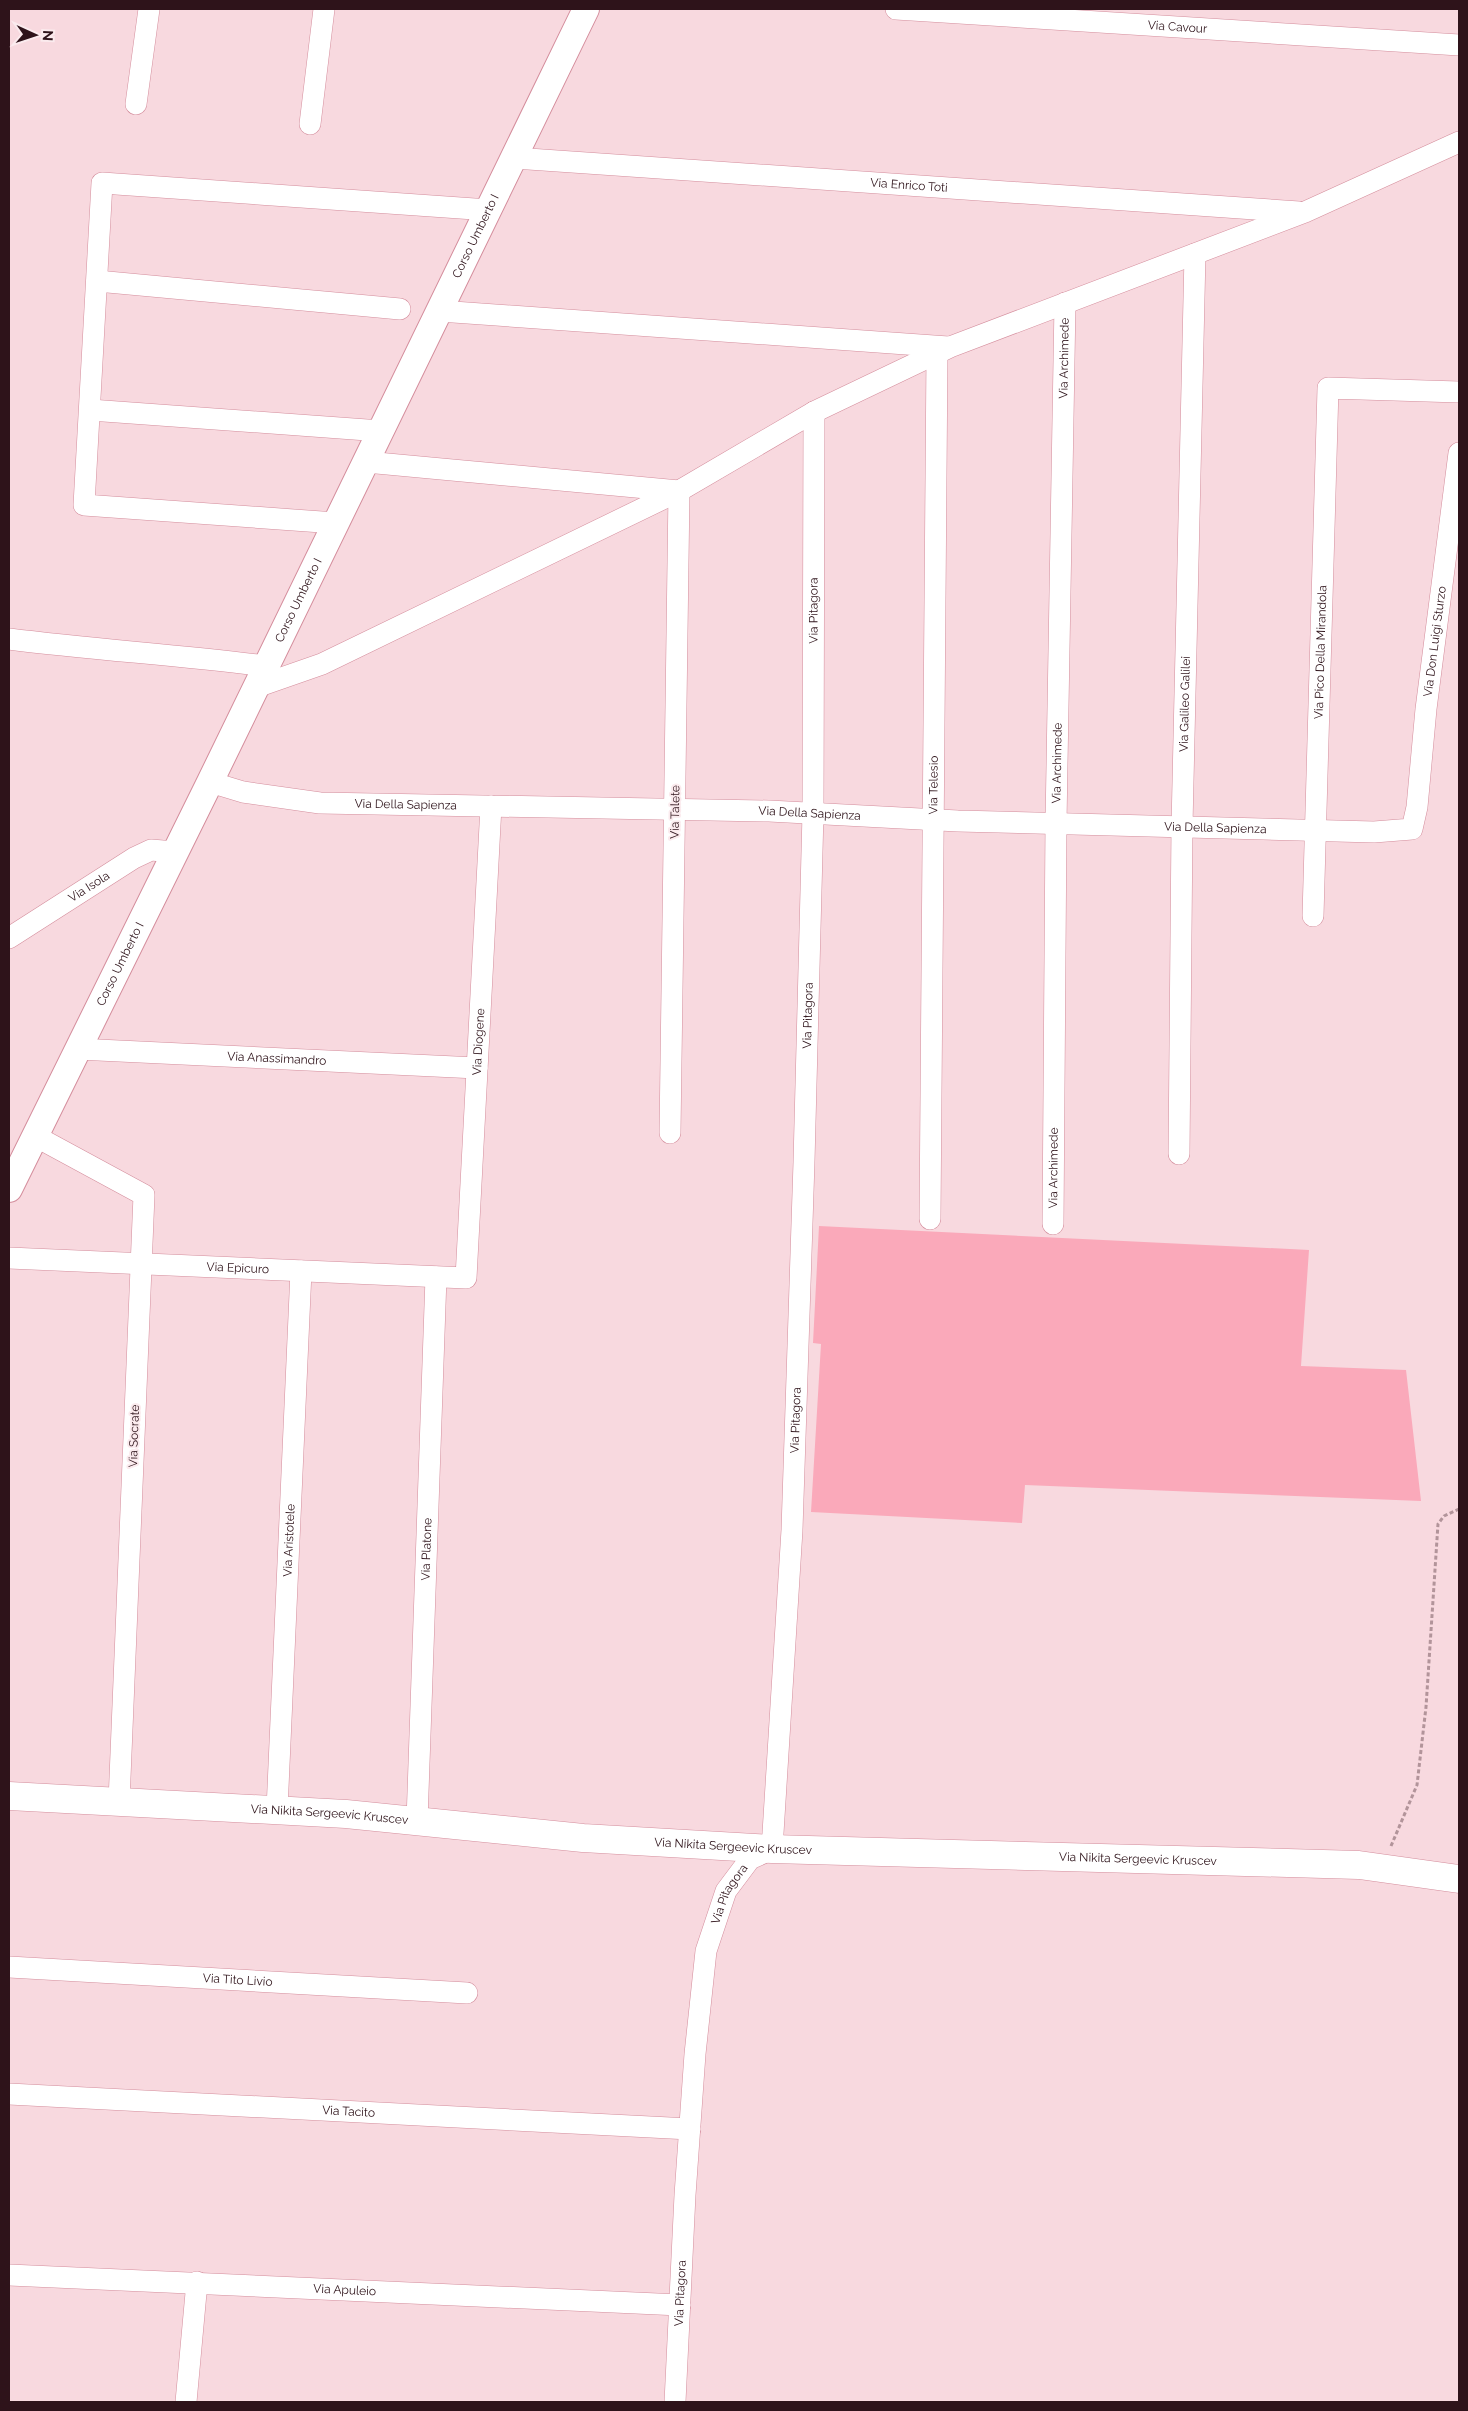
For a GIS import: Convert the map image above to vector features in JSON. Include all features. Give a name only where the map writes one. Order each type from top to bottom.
[{"type":"main road","name":"Via Nikita Sergeevic Kruscev","points":[[9,1796],[277,1810],[417,1821],[583,1838],[772,1848],[1381,1866],[1459,1879]]},
{"type":"street","points":[[136,104],[148,9]]},
{"type":"street","points":[[310,124],[324,9]]},
{"type":"street","name":"Corso Umberto I","points":[[9,1189],[262,676],[586,9]]},
{"type":"street","name":"Via Cavour","points":[[896,9],[1459,45]]},
{"type":"street","points":[[9,639],[77,648],[201,657],[262,676],[322,664],[679,491],[814,412],[944,350],[1305,212],[1459,142]]},
{"type":"street","name":"Via Enrico Toti","points":[[514,158],[1305,212]]},
{"type":"street","points":[[336,523],[84,505],[102,183],[489,210]]},
{"type":"street","name":"Via Galileo Galilei","points":[[1178,1154],[1182,826],[1195,254]]},
{"type":"street","points":[[97,281],[400,309]]},
{"type":"street","name":"Via Archimede","points":[[1053,1224],[1056,823],[1065,303]]},
{"type":"street","points":[[440,311],[944,350]]},
{"type":"street","name":"Via Telesio","points":[[930,1219],[934,820],[944,350]]},
{"type":"street","name":"Via Pico Della Mirandola","points":[[1313,916],[1328,388],[1459,392]]},
{"type":"street","points":[[90,410],[381,431]]},
{"type":"street","name":"Via Pitagora","points":[[676,2402],[690,2129],[706,1951],[726,1891],[750,1859],[772,1848],[792,1530],[813,813],[814,412]]},
{"type":"street","name":"Via Don Luigi Sturzo","points":[[1412,829],[1417,808],[1426,709],[1459,453]]},
{"type":"street","points":[[366,462],[679,491]]},
{"type":"street","name":"Via Talete","points":[[670,1133],[679,491]]},
{"type":"street","name":"Via Della Sapienza","points":[[210,782],[243,792],[320,803],[675,809],[813,813],[934,820],[1374,832],[1412,829]]},
{"type":"street","name":"Via Diogene","points":[[466,1278],[491,806]]},
{"type":"street","name":"Via Isola","points":[[9,938],[134,858],[151,850],[175,852]]},
{"type":"street","name":"Via Anassimandro","points":[[77,1049],[478,1068]]},
{"type":"street","name":"Via Socrate","points":[[35,1136],[144,1195],[119,1802]]},
{"type":"street","name":"Via Epicuro","points":[[9,1258],[466,1278]]},
{"type":"street","name":"Via Aristotele","points":[[277,1810],[300,1271]]},
{"type":"street","name":"Via Platone","points":[[417,1821],[436,1277]]},
{"type":"street","name":"Via Tito Livio","points":[[9,1967],[467,1993]]},
{"type":"street","name":"Via Tacito","points":[[9,2094],[690,2129]]},
{"type":"street","name":"Via Apuleio","points":[[9,2274],[680,2305]]},
{"type":"street","points":[[186,2402],[197,2282]]},
{"type":"path","points":[[1381,1866],[1416,1785],[1426,1707],[1438,1524],[1444,1516],[1459,1510]]},
{"type":"shaded area","points":[[819,1226],[1309,1250],[1301,1366],[1406,1370],[1421,1501],[1025,1485],[1022,1523],[811,1512],[821,1344],[813,1343]]}]
